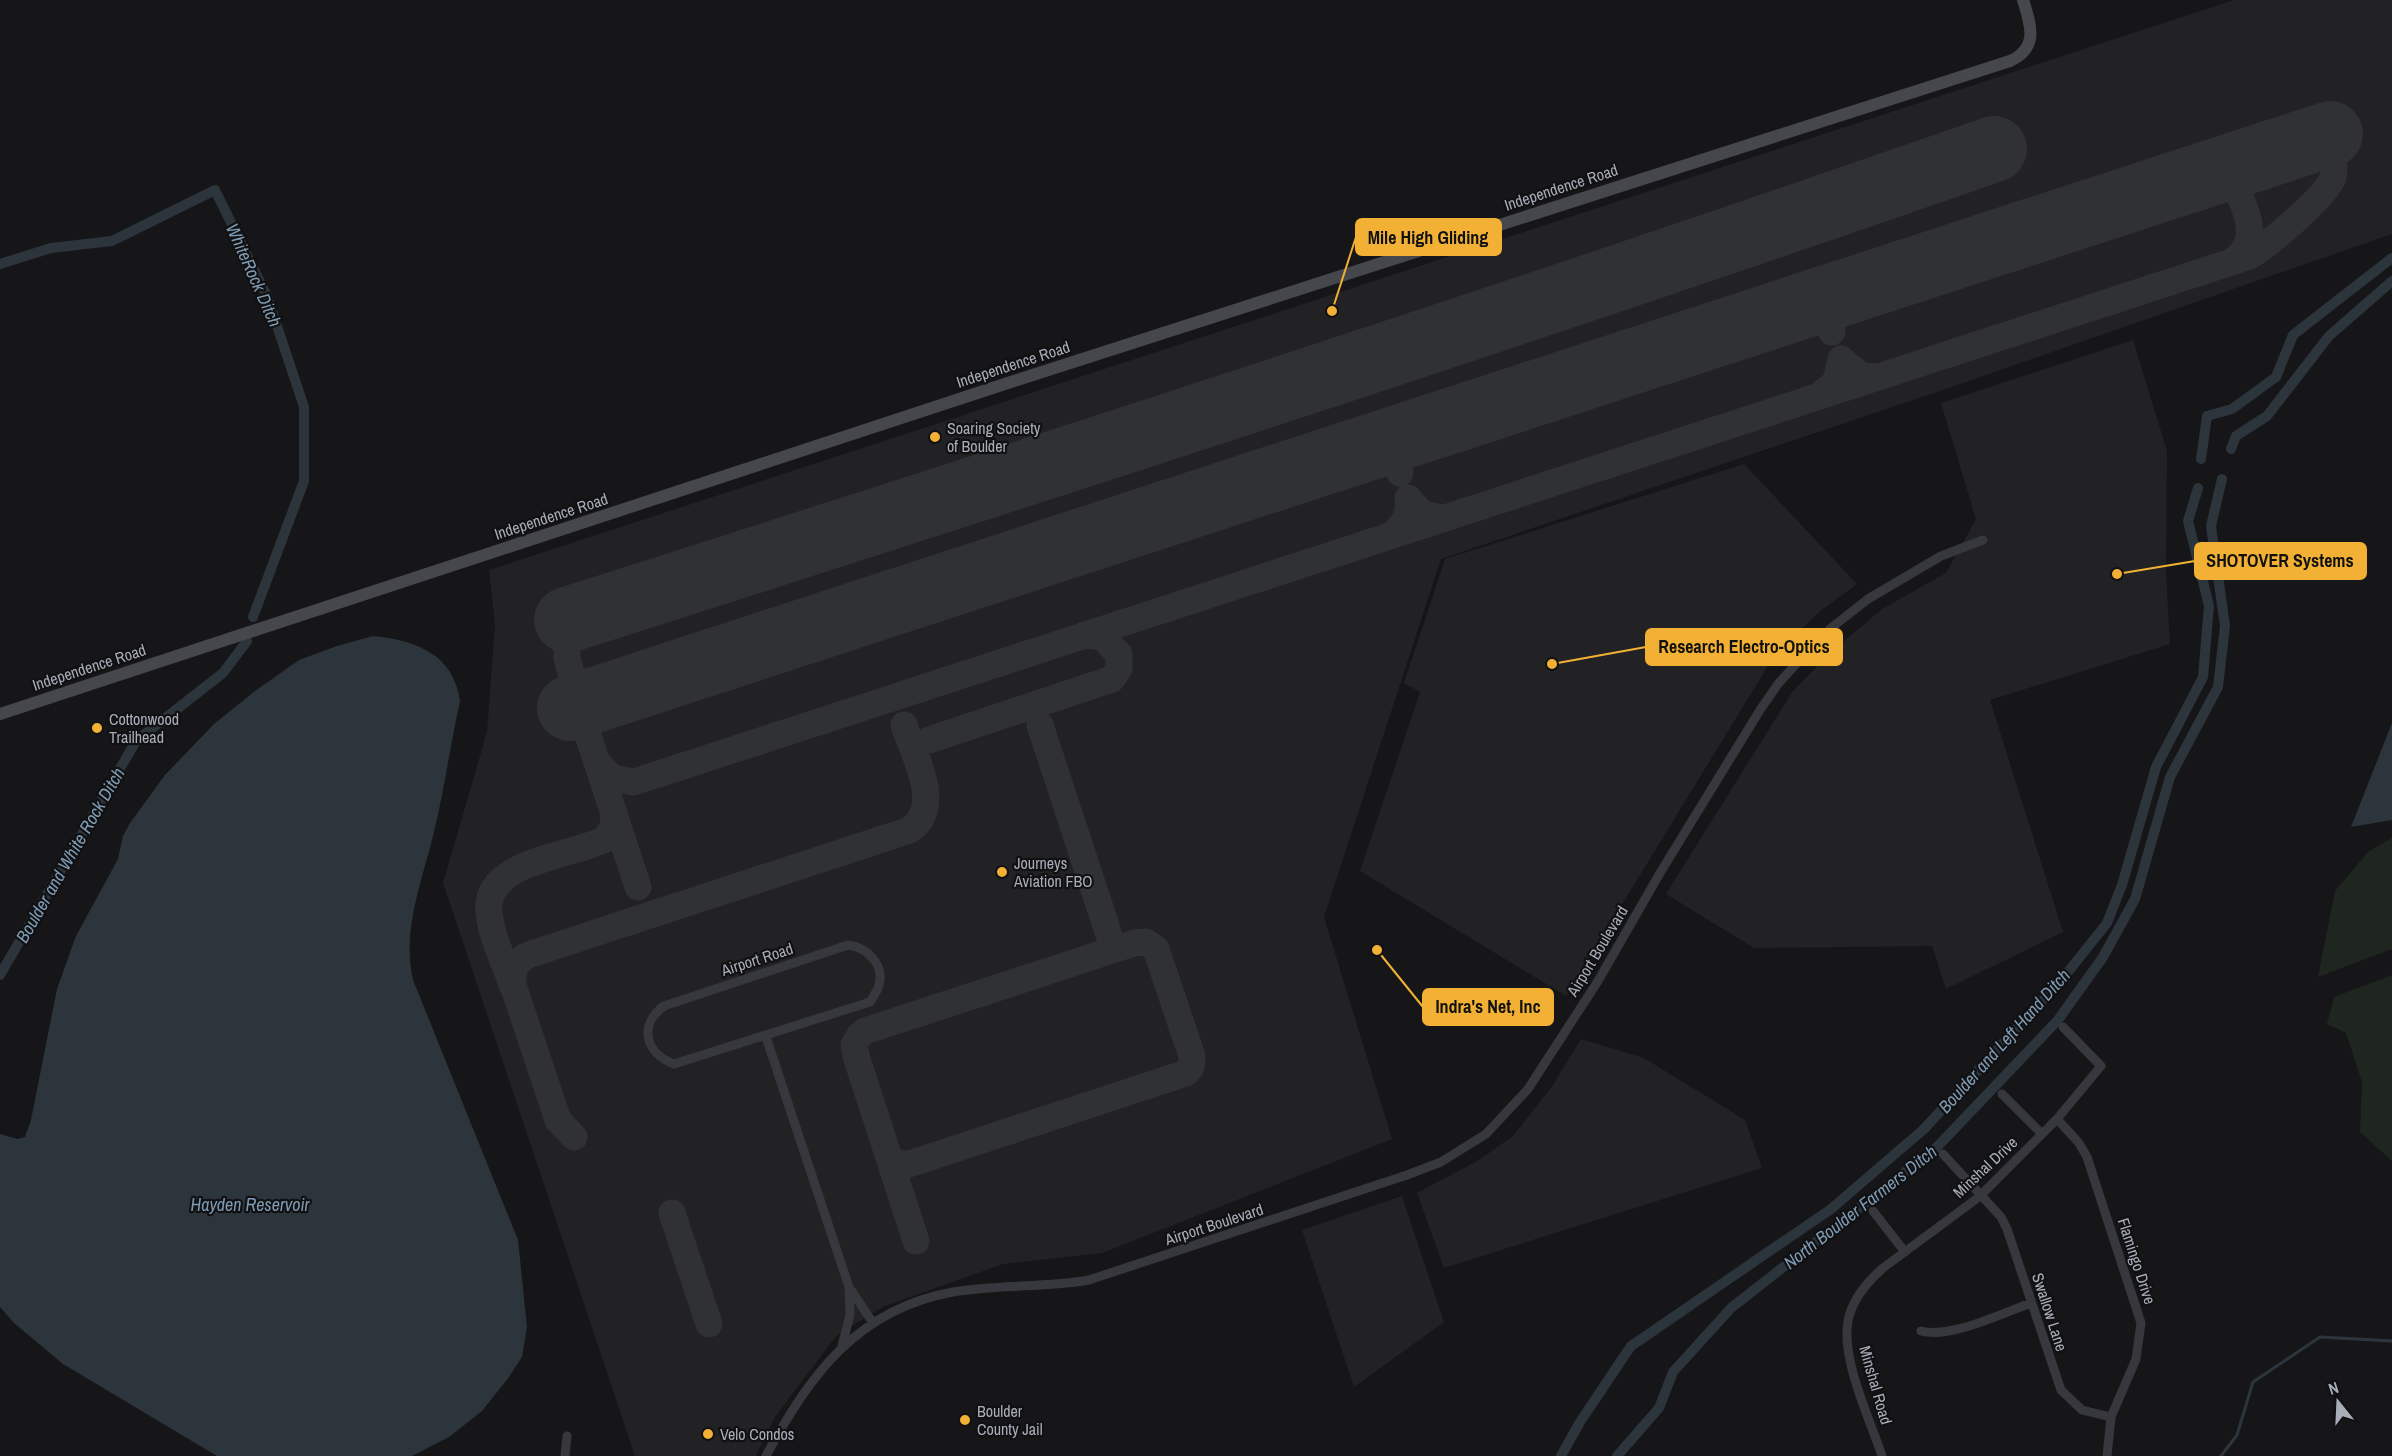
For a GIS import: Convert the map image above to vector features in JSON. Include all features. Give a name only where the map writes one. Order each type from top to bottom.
[{"type":"street","name":"Independence Road","points":[[0,714],[1014,381],[2010,62],[2019,57],[2030,41],[2031,25],[2023,0]]},
{"type":"street","name":"Airport Boulevard","points":[[873,1323],[903,1307],[952,1292],[1060,1285],[1089,1280],[1373,1187],[1441,1162],[1464,1149],[1500,1121],[1528,1089],[1598,981],[1660,873],[1778,684],[1831,628],[1868,599],[1941,556],[1983,540]]},
{"type":"street","name":"Airport Road","points":[[848,945],[861,947],[870,953],[877,966],[880,984],[870,1002],[766,1036],[674,1064],[660,1058],[647,1032],[649,1020],[664,1006],[848,945]]},
{"type":"street","name":"Minshal Drive","points":[[1848,1322],[1852,1308],[1869,1280],[1979,1197],[2057,1119],[2102,1066],[2063,1027]]},
{"type":"street","points":[[766,1036],[849,1287],[873,1323],[842,1346],[812,1379],[796,1401],[766,1456]]},
{"type":"street","points":[[2002,1094],[2042,1134]]},
{"type":"street","name":"Flamingo Drive","points":[[2057,1119],[2079,1143],[2087,1157],[2139,1314],[2141,1330],[2136,1359],[2110,1417],[2107,1456]]},
{"type":"street","name":"Swallow Lane","points":[[1943,1154],[1979,1197],[2001,1217],[2007,1229],[2061,1390],[2082,1410],[2110,1417]]},
{"type":"street","points":[[1873,1211],[1905,1252]]},
{"type":"street","points":[[842,1346],[850,1315],[849,1287]]},
{"type":"street","points":[[1921,1330],[1932,1334],[1947,1332],[2031,1303]]},
{"type":"street","points":[[1836,1320],[1848,1322]]},
{"type":"street","name":"Minshal Road","points":[[1848,1322],[1850,1360],[1882,1456]]},
{"type":"street","points":[[565,1456],[567,1436]]},
{"type":"shaded area","points":[[2234,0],[2392,0],[2392,234],[1940,391],[1441,559],[1324,917],[1392,1139],[1102,1253],[1003,1264],[885,1306],[837,1335],[775,1417],[756,1456],[635,1456],[443,883],[487,732],[495,624],[489,570]]},
{"type":"shaded area","points":[[2133,340],[2167,451],[2166,573],[2170,644],[1990,700],[2063,932],[1946,989],[1932,946],[1754,948],[1666,894],[1793,691],[1831,652],[1882,609],[1946,573],[1976,519],[1941,403]]},
{"type":"shaded area","points":[[1744,464],[1857,584],[1819,612],[1774,656],[1566,996],[1360,871],[1420,692],[1404,683],[1445,559]]},
{"type":"shaded area","points":[[2392,838],[2392,949],[2318,977],[2335,891],[2369,851]]},
{"type":"shaded area","points":[[2392,975],[2392,1161],[2360,1132],[2362,1082],[2346,1033],[2327,1024],[2334,997]]},
{"type":"shaded area","points":[[1581,1039],[1644,1058],[1745,1120],[1762,1168],[1444,1268],[1417,1193],[1479,1160],[1513,1136],[1553,1085]]},
{"type":"shaded area","points":[[1402,1196],[1444,1322],[1354,1387],[1302,1230]]},
{"type":"water","name":"Hayden Reservoir","points":[[373,636],[403,641],[430,652],[450,672],[460,701],[437,819],[414,908],[410,962],[413,980],[518,1240],[527,1327],[522,1357],[482,1411],[449,1437],[412,1456],[217,1456],[63,1364],[14,1323],[0,1307],[0,1134],[17,1139],[25,1137],[31,1120],[57,989],[76,936],[118,859],[123,836],[130,823],[165,775],[214,724],[299,660]]},
{"type":"water","points":[[2392,723],[2392,820],[2351,827]]},
{"type":"waterway","name":"WhiteRock Ditch","points":[[0,264],[51,248],[112,241],[215,190],[267,296],[304,407],[304,481],[253,617]]},
{"type":"waterway","name":"Boulder and Left Hand Ditch","points":[[2201,459],[2207,416],[2232,409],[2276,377],[2293,335],[2392,258]]},
{"type":"waterway","name":"North Boulder Farmers Ditch","points":[[2231,449],[2236,436],[2267,416],[2329,336],[2392,281]]},
{"type":"waterway","name":"North Boulder Farmers Ditch","points":[[1617,1456],[1659,1408],[1673,1372],[1731,1308],[1937,1147],[2058,1020],[2103,957],[2135,899],[2170,777],[2218,687],[2225,626],[2211,526],[2222,479]]},
{"type":"waterway","name":"Boulder and Left Hand Ditch","points":[[1561,1456],[1580,1422],[1631,1346],[1831,1209],[1924,1129],[2064,977],[2107,923],[2122,885],[2156,767],[2203,677],[2209,606],[2188,521],[2198,488]]},
{"type":"waterway","name":"Boulder and White Rock Ditch","points":[[0,975],[136,741],[223,673],[247,641]]},
{"type":"waterway","points":[[2221,1456],[2237,1435],[2253,1382],[2320,1337],[2392,1341]]},
{"type":"taxiway","points":[[597,762],[612,778],[634,782],[2250,256],[2296,219],[2329,185],[2334,167],[2325,136]]},
{"type":"taxiway","points":[[2199,178],[2225,180],[2235,189],[2243,203],[2249,227],[2248,240],[2243,251],[2232,262]]},
{"type":"taxiway","points":[[1788,311],[1814,314],[1824,321],[1832,332],[1831,325],[1835,308],[1854,290]]},
{"type":"taxiway","points":[[1820,395],[1836,382],[1841,359],[1861,376],[1876,377]]},
{"type":"taxiway","points":[[1357,452],[1382,455],[1392,462],[1400,473],[1399,466],[1403,449],[1421,431]]},
{"type":"taxiway","points":[[1389,536],[1404,520],[1408,510],[1408,498],[1422,514],[1443,518]]},
{"type":"taxiway","points":[[567,620],[567,658],[586,729]]},
{"type":"taxiway","points":[[929,740],[1112,679],[1119,668],[1119,654],[1102,637],[1084,635]]},
{"type":"taxiway","points":[[614,694],[598,705],[586,729],[638,887]]},
{"type":"taxiway","points":[[574,1137],[558,1120],[514,988],[513,973],[519,961],[528,955],[910,830],[920,820],[925,808],[926,794],[924,780],[904,725]]},
{"type":"taxiway","points":[[1040,725],[1109,935]]},
{"type":"taxiway","points":[[513,987],[492,931],[489,912],[491,895],[500,881],[515,871],[605,839],[613,827],[614,813]]},
{"type":"taxiway","points":[[888,1155],[895,1163],[909,1164],[1186,1073],[1191,1067],[1192,1056],[1156,949],[1146,942],[1134,943],[865,1031],[859,1036],[854,1045],[856,1056],[916,1241]]},
{"type":"taxiway","points":[[672,1213],[709,1324]]},
{"type":"runway","points":[[570,708],[2330,134]]},
{"type":"runway","points":[[567,620],[1282,389],[1639,271],[1994,149]]},
{"type":"place","name":"Mile High Gliding","points":[[1332,311]]},
{"type":"place","name":"Soaring Society of Boulder","points":[[935,437]]},
{"type":"place","name":"SHOTOVER Systems","points":[[2117,574]]},
{"type":"place","name":"Research Electro-Optics","points":[[1552,664]]},
{"type":"place","name":"Cottonwood Trailhead","points":[[97,728]]},
{"type":"place","name":"Journeys Aviation FBO","points":[[1002,872]]},
{"type":"place","name":"Indra's Net, Inc","points":[[1377,950]]},
{"type":"place","name":"Boulder County Jail","points":[[965,1420]]},
{"type":"place","name":"Velo Condos","points":[[708,1434]]}]
